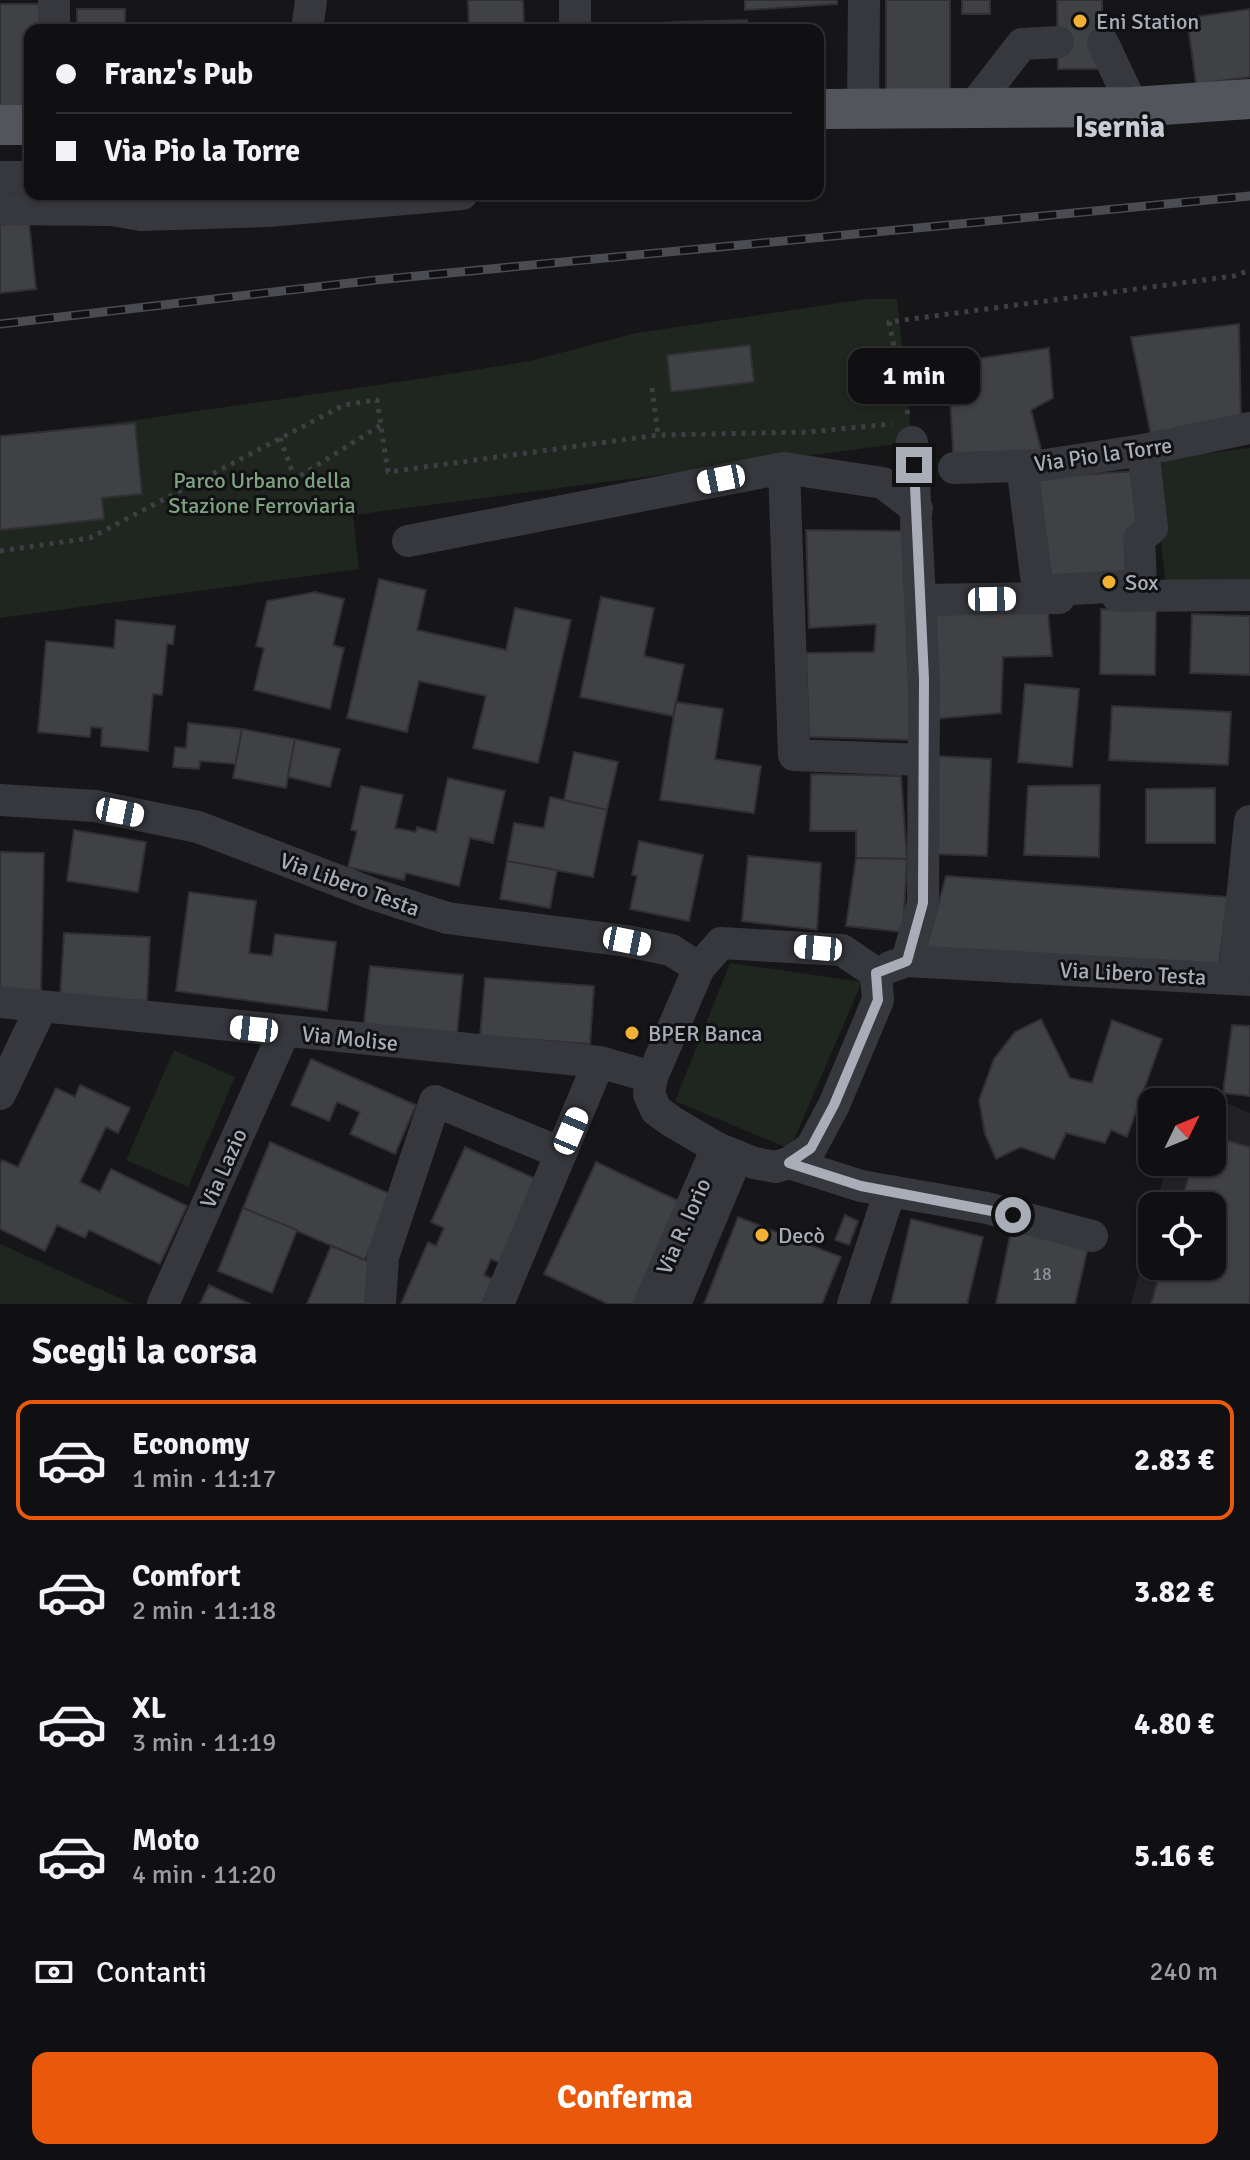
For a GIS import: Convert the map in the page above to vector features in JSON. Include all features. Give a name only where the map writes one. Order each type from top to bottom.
[{"type":"main road","points":[[824,109],[1133,107],[1250,99]]},
{"type":"main road","points":[[0,125],[24,125]]},
{"type":"street","points":[[54,0],[54,24]]},
{"type":"street","points":[[308,24],[311,0]]},
{"type":"street","points":[[575,0],[575,24]]},
{"type":"street","points":[[863,107],[864,0]]},
{"type":"street","points":[[973,107],[1022,44],[1058,42]]},
{"type":"street","points":[[1103,43],[1133,107]]},
{"type":"street","points":[[0,177],[24,177]]},
{"type":"street","points":[[0,209],[112,210],[141,215],[268,211],[404,200]]},
{"type":"street","name":"Via Pio la Torre","points":[[954,468],[1045,465],[1143,450],[1250,428]]},
{"type":"street","points":[[905,429],[917,509],[922,600],[924,760],[923,903],[907,961]]},
{"type":"street","points":[[1022,465],[1038,591],[1141,585],[1139,539],[1152,528],[1143,450]]},
{"type":"street","points":[[408,541],[784,468],[883,483],[917,509]]},
{"type":"street","points":[[784,468],[794,755],[924,760]]},
{"type":"street","points":[[922,600],[1250,595]]},
{"type":"street","name":"Via Libero Testa","points":[[0,800],[95,806],[198,827],[373,894],[447,918],[627,941],[671,950],[699,968]]},
{"type":"street","name":"Via Libero Testa","points":[[876,973],[907,961],[1242,980],[1250,821]]},
{"type":"street","points":[[721,943],[842,950],[876,973],[878,1000],[834,1105],[811,1148],[789,1163],[775,1167],[727,1152],[656,1110],[649,1094],[652,1077],[699,968],[721,943]]},
{"type":"street","name":"Via Molise","points":[[0,1002],[599,1062],[652,1077]]},
{"type":"street","points":[[0,1094],[41,1008]]},
{"type":"street","name":"Via Lazio","points":[[163,1304],[284,1032]]},
{"type":"street","points":[[498,1304],[599,1062]]},
{"type":"street","points":[[380,1304],[383,1257],[435,1101],[561,1153]]},
{"type":"street","name":"Via R. Iorio","points":[[649,1304],[727,1152]]},
{"type":"street","name":"Via R. Iorio","points":[[675,1304],[727,1152]]},
{"type":"street","points":[[789,1163],[861,1186],[987,1208],[1092,1236]]},
{"type":"street","points":[[853,1304],[890,1191]]},
{"type":"path","points":[[0,551],[90,538],[344,405],[377,400],[388,472],[658,435],[905,429],[889,322],[1234,276],[1250,270]]},
{"type":"path","points":[[652,388],[658,435]]},
{"type":"path","points":[[280,438],[295,479],[381,425]]},
{"type":"shaded area","points":[[1226,1103],[1250,1113],[1250,1304],[1131,1304],[1138,1276],[1138,1280],[1226,1280],[1226,1192],[1160,1192],[1164,1176],[1226,1176]]},
{"type":"green space","name":"Parco Urbano della Stazione Ferroviaria","points":[[867,299],[897,299],[912,442],[353,515],[359,569],[0,618],[0,436],[136,420],[412,380],[530,361],[636,333]]},
{"type":"green space","points":[[1250,448],[1250,587],[1166,588],[1152,460]]},
{"type":"green space","points":[[730,963],[862,982],[790,1149],[675,1101]]},
{"type":"green space","points":[[174,1050],[235,1077],[188,1187],[126,1160]]},
{"type":"green space","points":[[0,1244],[133,1304],[0,1304]]},
{"type":"building","points":[[468,0],[523,0],[524,24],[469,24]]},
{"type":"building","points":[[745,0],[837,0],[837,4],[745,10]]},
{"type":"building","points":[[886,0],[950,0],[950,94],[886,94]]},
{"type":"building","points":[[962,0],[990,0],[990,14],[962,14]]},
{"type":"building","name":"Eni Station","points":[[1057,0],[1102,0],[1103,69],[1058,69]]},
{"type":"building","points":[[0,4],[40,4],[40,24],[24,24],[24,108],[0,108]]},
{"type":"building","points":[[77,9],[125,9],[125,24],[77,24]]},
{"type":"building","points":[[1250,9],[1250,77],[1196,84],[1187,18]]},
{"type":"building","points":[[747,20],[747,24],[679,24]]},
{"type":"building","points":[[29,222],[36,289],[0,293],[0,225]]},
{"type":"building","points":[[1239,324],[1241,423],[1152,440],[1131,337]]},
{"type":"building","points":[[750,345],[754,382],[671,392],[667,355]]},
{"type":"building","points":[[1049,348],[1053,398],[1031,410],[1045,465],[954,468],[948,363]]},
{"type":"building","points":[[135,423],[142,494],[102,498],[104,519],[0,530],[0,436]]},
{"type":"building","points":[[1137,471],[1150,523],[1133,583],[1041,587],[1030,478]]},
{"type":"building","points":[[806,530],[903,531],[911,740],[809,737],[806,653],[874,652],[876,624],[809,628]]},
{"type":"building","points":[[379,579],[426,590],[417,630],[506,650],[515,608],[571,620],[538,763],[473,748],[486,696],[419,681],[407,732],[347,718]]},
{"type":"building","points":[[315,592],[344,599],[333,645],[344,648],[330,709],[254,690],[264,648],[256,646],[267,601]]},
{"type":"building","points":[[601,597],[654,608],[644,656],[684,665],[673,716],[580,697]]},
{"type":"building","points":[[933,600],[1047,601],[1052,656],[1003,657],[1001,713],[934,719]]},
{"type":"building","points":[[1101,609],[1156,610],[1155,675],[1100,674]]},
{"type":"building","points":[[1192,614],[1250,616],[1250,675],[1190,673]]},
{"type":"building","points":[[116,620],[175,626],[173,644],[167,644],[162,695],[153,694],[148,751],[101,746],[102,728],[91,727],[90,737],[38,732],[46,641],[114,648]]},
{"type":"building","points":[[1025,684],[1079,689],[1072,767],[1018,762]]},
{"type":"building","points":[[676,702],[723,709],[715,759],[761,766],[754,813],[660,800]]},
{"type":"building","points":[[1112,706],[1231,712],[1228,765],[1109,760]]},
{"type":"building","points":[[188,723],[242,729],[236,764],[200,761],[199,769],[173,767],[175,747],[186,748]]},
{"type":"building","points":[[242,729],[295,739],[286,788],[233,778]]},
{"type":"building","points":[[295,739],[340,749],[330,787],[288,777]]},
{"type":"building","points":[[574,752],[618,762],[607,810],[564,800]]},
{"type":"building","points":[[935,756],[991,759],[987,856],[935,854]]},
{"type":"building","points":[[811,774],[901,776],[907,859],[856,858],[856,831],[810,831]]},
{"type":"building","points":[[448,778],[505,791],[493,843],[470,838],[459,886],[406,873],[404,880],[348,867],[357,831],[351,830],[361,786],[403,795],[395,828],[416,832],[417,827],[436,832]]},
{"type":"building","points":[[1100,785],[1099,857],[1024,855],[1028,786]]},
{"type":"building","points":[[1215,788],[1215,843],[1146,843],[1146,789]]},
{"type":"building","points":[[550,797],[607,810],[593,877],[507,861],[514,823],[544,828]]},
{"type":"building","points":[[74,830],[146,842],[138,892],[67,881]]},
{"type":"building","points":[[639,841],[703,855],[689,921],[630,909],[637,876],[632,875]]},
{"type":"building","points":[[0,852],[44,853],[41,991],[0,990]]},
{"type":"building","points":[[748,856],[821,863],[817,930],[742,921]]},
{"type":"building","points":[[856,858],[907,859],[903,932],[846,926]]},
{"type":"building","points":[[507,861],[557,870],[550,908],[500,899]]},
{"type":"building","points":[[946,876],[1228,897],[1219,964],[926,949]]},
{"type":"building","points":[[189,892],[256,901],[249,953],[272,956],[275,934],[336,942],[327,1011],[176,991]]},
{"type":"building","points":[[64,933],[150,937],[147,1001],[60,997]]},
{"type":"building","points":[[370,966],[463,975],[457,1034],[364,1024]]},
{"type":"building","points":[[485,978],[594,986],[590,1044],[480,1036]]},
{"type":"building","points":[[1041,1019],[1070,1078],[1092,1083],[1112,1020],[1162,1039],[1144,1088],[1138,1088],[1138,1106],[1127,1137],[1111,1130],[1105,1143],[1066,1133],[1054,1159],[1021,1147],[996,1159],[985,1134],[979,1100],[994,1059],[1015,1032]]},
{"type":"building","points":[[1232,1025],[1250,1026],[1250,1096],[1226,1093],[1224,1088]]},
{"type":"building","points":[[311,1059],[416,1105],[395,1154],[350,1134],[360,1112],[337,1102],[329,1121],[291,1105]]},
{"type":"building","points":[[80,1085],[130,1108],[118,1133],[106,1127],[80,1182],[100,1192],[111,1169],[187,1206],[160,1264],[89,1230],[85,1238],[57,1225],[45,1251],[0,1229],[2,1160],[18,1167],[56,1088],[75,1097]]},
{"type":"building","points":[[1226,1140],[1250,1147],[1250,1304],[1151,1304],[1158,1280],[1226,1280],[1226,1192],[1184,1192],[1189,1176],[1226,1176]]},
{"type":"building","points":[[270,1142],[393,1195],[365,1260],[243,1208]]},
{"type":"building","points":[[465,1147],[543,1182],[506,1265],[491,1259],[484,1275],[497,1281],[486,1304],[401,1304],[428,1242],[436,1246],[444,1228],[431,1222]]},
{"type":"building","points":[[596,1162],[685,1204],[638,1304],[608,1304],[544,1274]]},
{"type":"building","points":[[243,1208],[297,1230],[272,1293],[218,1271]]},
{"type":"building","points":[[845,1215],[858,1221],[849,1245],[835,1240]]},
{"type":"building","points":[[738,1217],[841,1257],[822,1304],[704,1304]]},
{"type":"building","points":[[911,1219],[983,1237],[967,1304],[891,1304]]},
{"type":"building","points":[[1012,1226],[1089,1243],[1075,1304],[996,1304]]},
{"type":"building","points":[[331,1246],[379,1266],[364,1304],[307,1304]]},
{"type":"building","points":[[209,1285],[250,1304],[200,1304]]},
{"type":"railway","points":[[0,324],[376,280],[1250,196]]},
{"type":"place","name":"Eni Station","points":[[1080,21]]},
{"type":"place","name":"Sox","points":[[1109,582]]},
{"type":"place","name":"BPER Banca","points":[[632,1033]]},
{"type":"place","name":"Decò","points":[[762,1235]]},
{"type":"district","name":"Isernia","points":[[1120,127]]},
{"type":"route","points":[[914,465],[924,679],[923,903],[907,961],[876,973],[878,1000],[834,1105],[811,1148],[789,1163],[861,1186],[1013,1215]]}]
